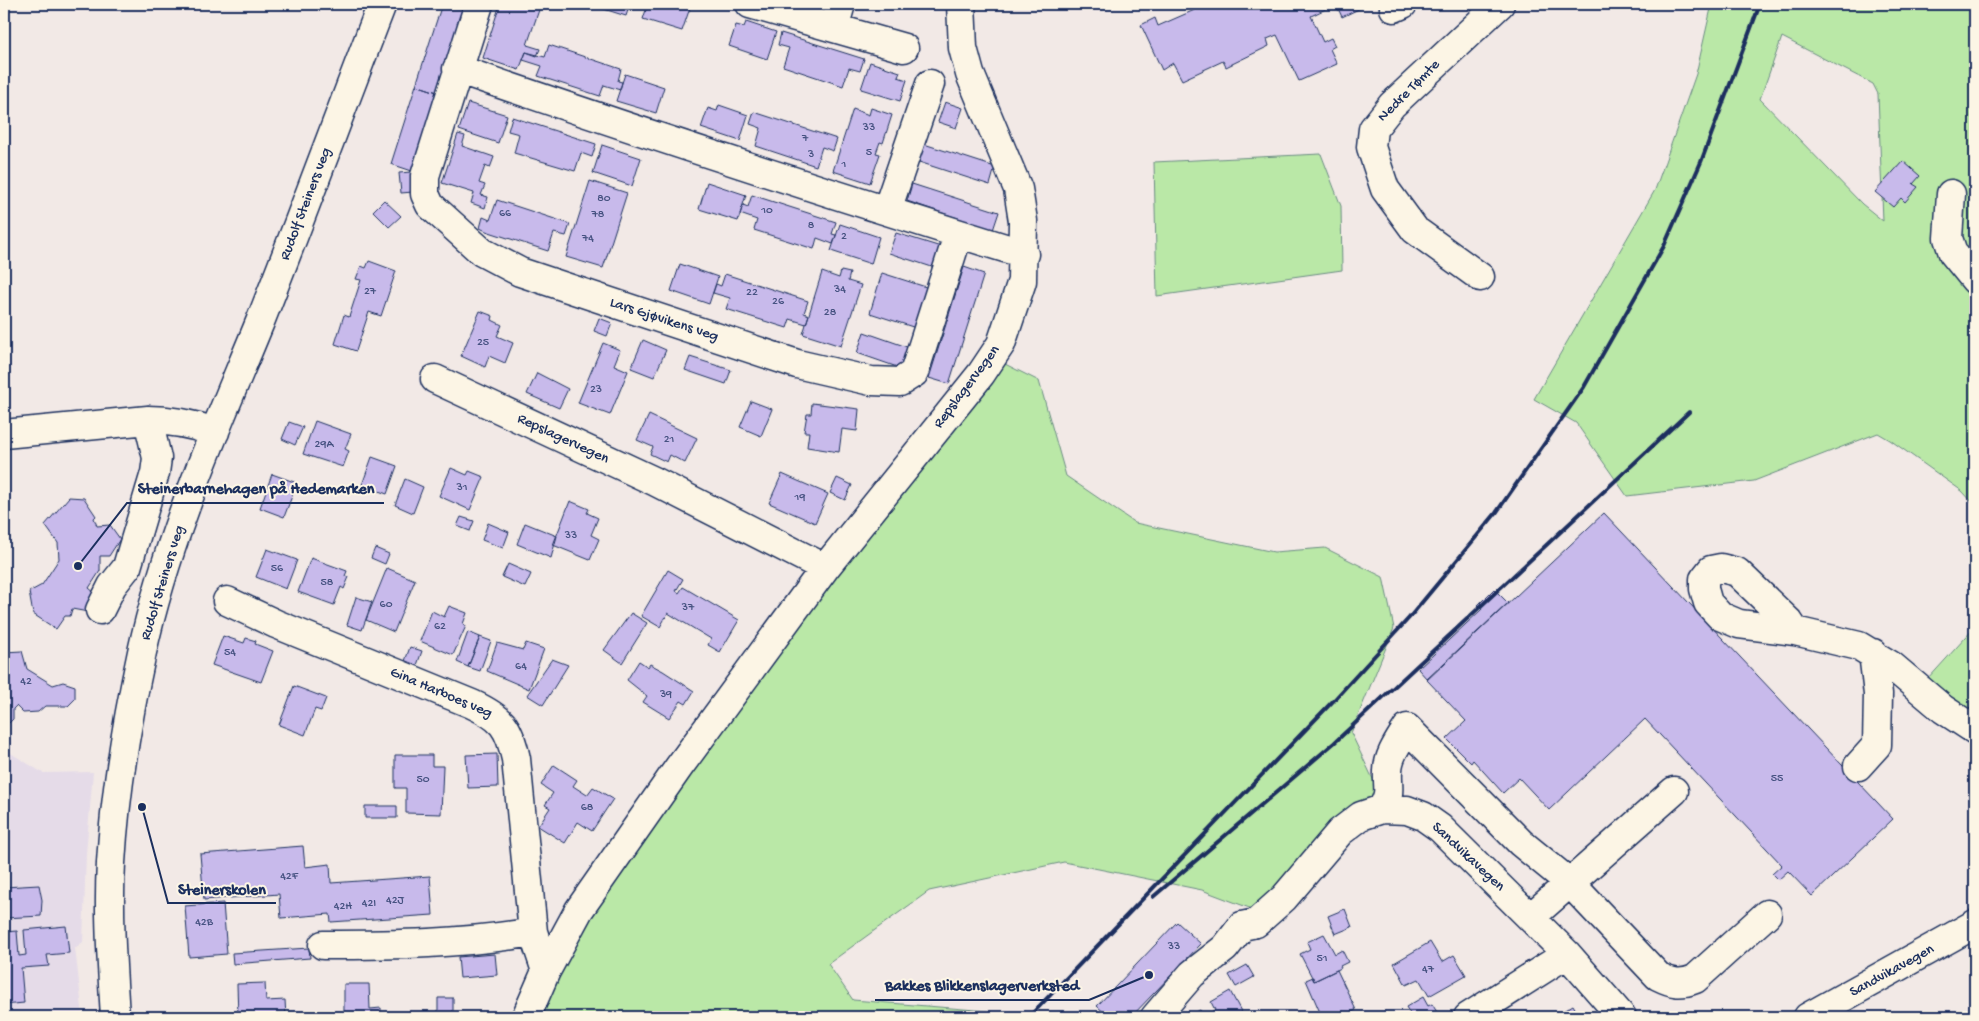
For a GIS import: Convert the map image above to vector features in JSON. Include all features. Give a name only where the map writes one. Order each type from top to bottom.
[{"type":"street","name":"Rudolf Steiners veg","points":[[115,1017],[111,946],[111,863],[127,734],[142,651],[164,575],[215,432],[299,223],[382,4]]},
{"type":"street","name":"Lars Gjøvikens veg","points":[[479,4],[457,69],[425,176],[424,188],[427,200],[482,252],[520,272],[587,296],[797,364],[871,381],[900,382],[914,373],[958,235]]},
{"type":"street","points":[[750,4],[838,16],[904,48]]},
{"type":"street","name":"Repslagervegen","points":[[546,971],[579,910],[680,767],[825,568],[981,374],[1001,344],[1022,281],[1024,221],[1018,189],[970,74],[963,48],[961,4]]},
{"type":"street","name":"Nedre Tømte","points":[[1480,277],[1415,230],[1385,189],[1371,147],[1373,129],[1392,105],[1500,4]]},
{"type":"street","points":[[457,69],[628,128],[887,210],[958,235],[1024,254]]},
{"type":"street","points":[[887,210],[930,84]]},
{"type":"street","points":[[1951,194],[1948,238],[1953,253],[1975,280]]},
{"type":"street","name":"Repslagervegen","points":[[435,379],[654,481],[825,568]]},
{"type":"street","points":[[100,610],[112,586],[127,567],[155,473],[157,458],[148,420]]},
{"type":"street","points":[[4,434],[148,420],[171,420],[193,424],[215,432]]},
{"type":"street","name":"Gina Harboes veg","points":[[227,601],[276,624],[472,704],[502,720],[511,736],[516,759],[533,932],[546,971]]},
{"type":"street","points":[[1795,631],[1848,642],[1873,653],[1892,666],[1943,709],[1975,730]]},
{"type":"street","points":[[1858,766],[1877,745],[1878,694],[1873,653]]},
{"type":"street","points":[[1382,809],[1390,795],[1387,770],[1395,748],[1407,728],[1521,843],[1570,883],[1658,976],[1673,984],[1685,984],[1696,980],[1767,914]]},
{"type":"street","points":[[1531,917],[1674,791]]},
{"type":"street","name":"Sandvikavegen","points":[[1155,1017],[1192,974],[1225,948],[1242,926],[1256,923],[1284,898],[1340,832],[1362,816],[1382,809],[1407,810],[1422,816],[1440,828],[1567,954],[1622,1017]]},
{"type":"street","name":"Sandvikavegen","points":[[1808,1017],[1975,924]]},
{"type":"street","points":[[324,945],[408,945],[485,940],[533,932]]},
{"type":"street","points":[[1468,1017],[1567,954]]},
{"type":"street","points":[[526,1017],[546,971]]},
{"type":"shaded area","points":[[4,749],[43,773],[93,772],[86,854],[83,942],[75,948],[83,1017],[4,1017]]},
{"type":"green space","points":[[1712,4],[1975,4],[1975,505],[1962,491],[1878,433],[1754,481],[1627,496],[1576,423],[1534,399],[1655,190],[1696,74]],"holes":[[[1782,37],[1873,84],[1878,94],[1883,221],[1862,204],[1760,99]]]},
{"type":"green space","points":[[1321,154],[1341,206],[1342,270],[1157,296],[1154,162]]},
{"type":"green space","points":[[985,354],[1039,381],[1066,476],[1135,523],[1274,552],[1325,548],[1383,577],[1394,628],[1351,733],[1391,817],[1362,828],[1260,912],[1202,890],[1064,862],[929,891],[828,964],[853,1000],[988,1011],[1005,1017],[534,1017],[562,958]]},
{"type":"green space","points":[[1975,627],[1975,720],[1927,680]]},
{"type":"building","points":[[442,4],[465,4],[437,92],[416,85]]},
{"type":"building","points":[[500,4],[541,4],[527,45],[540,49],[537,56],[526,52],[519,70],[483,58]]},
{"type":"building","points":[[588,4],[630,4],[626,16]]},
{"type":"building","points":[[648,4],[691,5],[682,31],[643,19]]},
{"type":"building","points":[[1197,4],[1336,4],[1311,16],[1323,42],[1331,38],[1335,46],[1330,49],[1337,64],[1299,81],[1277,35],[1267,39],[1269,46],[1226,67],[1223,61],[1182,80],[1173,63],[1162,70],[1141,25],[1155,18],[1158,26],[1199,8]]},
{"type":"building","points":[[1336,4],[1369,4],[1342,17]]},
{"type":"building","points":[[746,22],[776,32],[767,59],[729,46],[736,25],[744,27]]},
{"type":"building","points":[[781,33],[864,59],[860,71],[849,68],[843,86],[783,66],[789,48],[778,45]]},
{"type":"building","points":[[549,45],[621,69],[618,81],[622,82],[620,90],[604,85],[600,96],[538,76],[542,66],[523,60],[526,52],[545,57]]},
{"type":"building","points":[[870,62],[900,72],[898,77],[907,80],[900,101],[861,89]]},
{"type":"building","points":[[625,74],[664,87],[656,113],[616,101]]},
{"type":"building","points":[[416,85],[437,92],[412,171],[391,164]]},
{"type":"building","points":[[945,102],[963,108],[956,128],[938,122]]},
{"type":"building","points":[[468,103],[507,115],[498,143],[459,130]]},
{"type":"building","points":[[719,105],[748,115],[740,141],[701,128],[708,108],[717,111]]},
{"type":"building","points":[[871,108],[892,115],[883,143],[880,142],[876,153],[880,154],[870,183],[833,171],[853,109],[869,115]]},
{"type":"building","points":[[754,112],[837,139],[833,151],[822,147],[816,166],[756,146],[761,128],[750,124]]},
{"type":"building","points":[[512,117],[596,144],[592,157],[581,153],[575,171],[514,153],[519,134],[508,131]]},
{"type":"building","points":[[458,134],[465,136],[462,146],[494,157],[490,168],[485,166],[479,183],[485,185],[481,195],[488,197],[485,208],[471,203],[474,193],[442,183]]},
{"type":"building","points":[[924,144],[995,167],[990,185],[919,162]]},
{"type":"building","points":[[602,145],[641,158],[632,186],[593,173]]},
{"type":"building","points":[[1903,161],[1920,176],[1913,184],[1918,187],[1905,202],[1901,198],[1893,207],[1875,192]]},
{"type":"building","points":[[411,172],[413,192],[401,193],[399,173]]},
{"type":"building","points":[[590,181],[627,193],[603,268],[566,257]]},
{"type":"building","points":[[707,182],[746,195],[738,221],[699,209]]},
{"type":"building","points":[[912,184],[999,212],[993,230],[907,201]]},
{"type":"building","points":[[752,195],[836,222],[832,234],[836,235],[833,244],[817,238],[814,249],[754,230],[757,220],[740,214],[743,205],[748,207]]},
{"type":"building","points":[[384,200],[401,216],[389,227],[373,211]]},
{"type":"building","points":[[497,200],[570,224],[566,236],[554,233],[548,251],[480,228],[483,217],[490,220]]},
{"type":"building","points":[[840,224],[879,237],[871,264],[831,251]]},
{"type":"building","points":[[896,233],[941,247],[935,268],[889,253]]},
{"type":"building","points":[[369,261],[396,271],[381,316],[369,312],[356,351],[335,344],[344,315],[349,317],[361,280],[356,279],[361,266],[366,268]]},
{"type":"building","points":[[680,264],[718,277],[709,304],[671,291]]},
{"type":"building","points":[[964,267],[984,274],[949,384],[929,378]]},
{"type":"building","points":[[841,271],[850,273],[848,281],[861,285],[841,346],[803,334],[822,272],[839,278]]},
{"type":"building","points":[[882,273],[929,288],[916,328],[870,313]]},
{"type":"building","points":[[725,274],[808,301],[804,313],[809,315],[806,324],[790,319],[787,328],[726,309],[730,298],[713,293],[716,284],[721,286]]},
{"type":"building","points":[[480,311],[493,316],[492,320],[502,325],[497,336],[513,343],[505,363],[489,356],[485,367],[461,356]]},
{"type":"building","points":[[599,318],[612,323],[607,336],[594,331]]},
{"type":"building","points":[[864,332],[910,348],[903,369],[857,353]]},
{"type":"building","points":[[643,340],[666,350],[654,377],[631,368]]},
{"type":"building","points":[[603,343],[620,350],[614,365],[628,371],[610,415],[578,403]]},
{"type":"building","points":[[690,357],[731,370],[726,384],[685,370]]},
{"type":"building","points":[[537,373],[568,389],[559,408],[527,394]]},
{"type":"building","points":[[751,401],[772,409],[761,436],[740,427]]},
{"type":"building","points":[[812,403],[859,409],[857,431],[842,429],[839,452],[807,447],[809,432],[804,432],[807,414],[811,414]]},
{"type":"building","points":[[649,415],[697,438],[685,463],[670,455],[667,462],[650,454],[653,447],[637,440]]},
{"type":"building","points":[[315,421],[351,434],[345,449],[349,451],[343,467],[303,454]]},
{"type":"building","points":[[289,422],[303,427],[295,445],[282,439]]},
{"type":"building","points":[[372,457],[397,466],[387,494],[362,485]]},
{"type":"building","points":[[451,468],[467,475],[469,471],[484,477],[470,510],[439,496]]},
{"type":"building","points":[[272,474],[297,483],[284,517],[260,508]]},
{"type":"building","points":[[782,474],[828,494],[815,523],[769,503]]},
{"type":"building","points":[[837,478],[852,485],[845,500],[830,493]]},
{"type":"building","points":[[405,479],[423,487],[413,513],[395,505]]},
{"type":"building","points":[[69,497],[84,498],[96,516],[94,518],[97,526],[110,525],[120,539],[109,556],[100,556],[100,571],[89,588],[95,593],[88,612],[72,609],[70,616],[65,616],[56,629],[33,614],[29,592],[42,585],[59,559],[58,543],[45,525]]},
{"type":"building","points":[[570,501],[589,509],[587,513],[598,518],[591,535],[599,539],[590,560],[553,545]]},
{"type":"building","points":[[1604,513],[1893,819],[1812,896],[1788,871],[1778,880],[1772,874],[1782,865],[1645,719],[1549,810],[1519,778],[1503,793],[1473,760],[1471,763],[1447,739],[1466,721],[1427,680]]},
{"type":"building","points":[[461,517],[474,521],[470,531],[457,526]]},
{"type":"building","points":[[488,523],[509,532],[503,548],[482,540]]},
{"type":"building","points":[[525,523],[557,536],[551,558],[517,544]]},
{"type":"building","points":[[375,548],[389,554],[385,564],[371,558]]},
{"type":"building","points":[[267,549],[297,560],[286,589],[256,577]]},
{"type":"building","points":[[311,558],[347,571],[345,576],[349,577],[344,589],[341,587],[334,605],[298,592]]},
{"type":"building","points":[[508,564],[531,574],[525,587],[502,577]]},
{"type":"building","points":[[387,568],[415,580],[394,632],[366,620]]},
{"type":"building","points":[[668,570],[683,579],[676,591],[679,593],[683,587],[739,620],[720,652],[708,645],[711,639],[668,613],[660,627],[641,616]]},
{"type":"building","points":[[1494,589],[1508,603],[1427,679],[1418,669],[1482,609],[1478,605]]},
{"type":"building","points":[[356,597],[372,602],[362,630],[347,625]]},
{"type":"building","points":[[449,606],[467,613],[463,624],[466,626],[453,655],[420,641],[432,611],[444,617]]},
{"type":"building","points":[[631,613],[647,623],[622,663],[604,650]]},
{"type":"building","points":[[468,632],[480,637],[468,667],[457,662]]},
{"type":"building","points":[[223,636],[244,643],[246,638],[256,641],[255,644],[273,651],[261,682],[212,665]]},
{"type":"building","points":[[480,637],[491,641],[480,671],[468,667]]},
{"type":"building","points":[[497,643],[523,650],[526,643],[544,649],[529,689],[487,671]]},
{"type":"building","points":[[410,647],[422,651],[416,668],[404,664]]},
{"type":"building","points":[[22,651],[27,669],[53,685],[63,682],[75,686],[75,699],[68,706],[45,706],[38,712],[23,713],[16,706],[13,709],[13,719],[8,724],[4,724],[4,652]]},
{"type":"building","points":[[552,659],[568,665],[543,705],[527,695]]},
{"type":"building","points":[[639,661],[648,667],[650,664],[663,671],[694,691],[686,704],[681,701],[669,718],[643,702],[647,696],[627,680]]},
{"type":"building","points":[[294,686],[326,698],[321,711],[315,709],[305,735],[279,725]]},
{"type":"building","points":[[497,754],[498,787],[468,788],[466,755]]},
{"type":"building","points":[[395,755],[432,755],[432,766],[443,766],[441,814],[406,813],[406,788],[395,788]]},
{"type":"building","points":[[554,765],[577,780],[573,786],[587,795],[593,787],[613,799],[592,831],[578,822],[565,843],[538,826],[550,808],[545,805],[553,793],[541,785]]},
{"type":"building","points":[[365,806],[397,806],[397,818],[365,818]]},
{"type":"building","points":[[303,846],[305,867],[330,864],[331,883],[430,876],[433,915],[331,922],[330,914],[281,918],[279,894],[204,900],[200,854]]},
{"type":"building","points":[[39,885],[42,900],[41,916],[4,918],[4,887]]},
{"type":"building","points":[[223,903],[227,954],[189,957],[185,906]]},
{"type":"building","points":[[1345,909],[1352,927],[1335,934],[1328,916]]},
{"type":"building","points":[[1177,922],[1201,944],[1131,1017],[1109,1017],[1097,1006]]},
{"type":"building","points":[[66,926],[69,953],[47,955],[49,966],[21,968],[24,1003],[4,1005],[4,932],[17,931],[19,956],[26,955],[24,930]]},
{"type":"building","points":[[1324,934],[1335,954],[1342,950],[1348,962],[1340,966],[1341,968],[1314,981],[1300,954],[1310,949],[1307,942]]},
{"type":"building","points":[[1430,942],[1442,962],[1454,955],[1466,975],[1429,996],[1419,979],[1406,985],[1394,963]]},
{"type":"building","points":[[309,948],[310,958],[233,964],[232,953]]},
{"type":"building","points":[[495,954],[497,975],[460,978],[458,957]]},
{"type":"building","points":[[1247,965],[1254,977],[1236,987],[1229,975]]},
{"type":"building","points":[[1337,970],[1356,1010],[1342,1017],[1322,1017],[1306,980],[1313,977],[1314,981]]},
{"type":"building","points":[[265,983],[266,1001],[285,1000],[286,1017],[238,1017],[237,984]]},
{"type":"building","points":[[344,984],[369,984],[370,1009],[381,1008],[381,1017],[331,1017],[330,1013],[344,1012]]},
{"type":"building","points":[[1230,991],[1244,1017],[1215,1017],[1212,1011],[1215,1010],[1211,1002]]},
{"type":"building","points":[[1423,997],[1428,1006],[1432,1004],[1440,1017],[1412,1017],[1406,1007]]},
{"type":"building","points":[[438,998],[453,998],[453,1017],[423,1017],[423,1015],[438,1015]]},
{"type":"building","points":[[1573,1005],[1580,1017],[1553,1017]]},
{"type":"building","points":[[1200,1010],[1204,1017],[1186,1017]]},
{"type":"railway","points":[[1029,1017],[1334,700],[1409,618],[1496,513],[1584,387],[1664,246],[1701,162],[1760,4]]},
{"type":"railway","points":[[1153,897],[1334,743],[1689,412]]},
{"type":"place","name":"Steinerbarnehagen på Hedemarken","points":[[78,566]]},
{"type":"place","name":"Steinerskolen","points":[[142,807]]},
{"type":"place","name":"Bakkes Blikkenslagerverksted","points":[[1149,975]]}]
